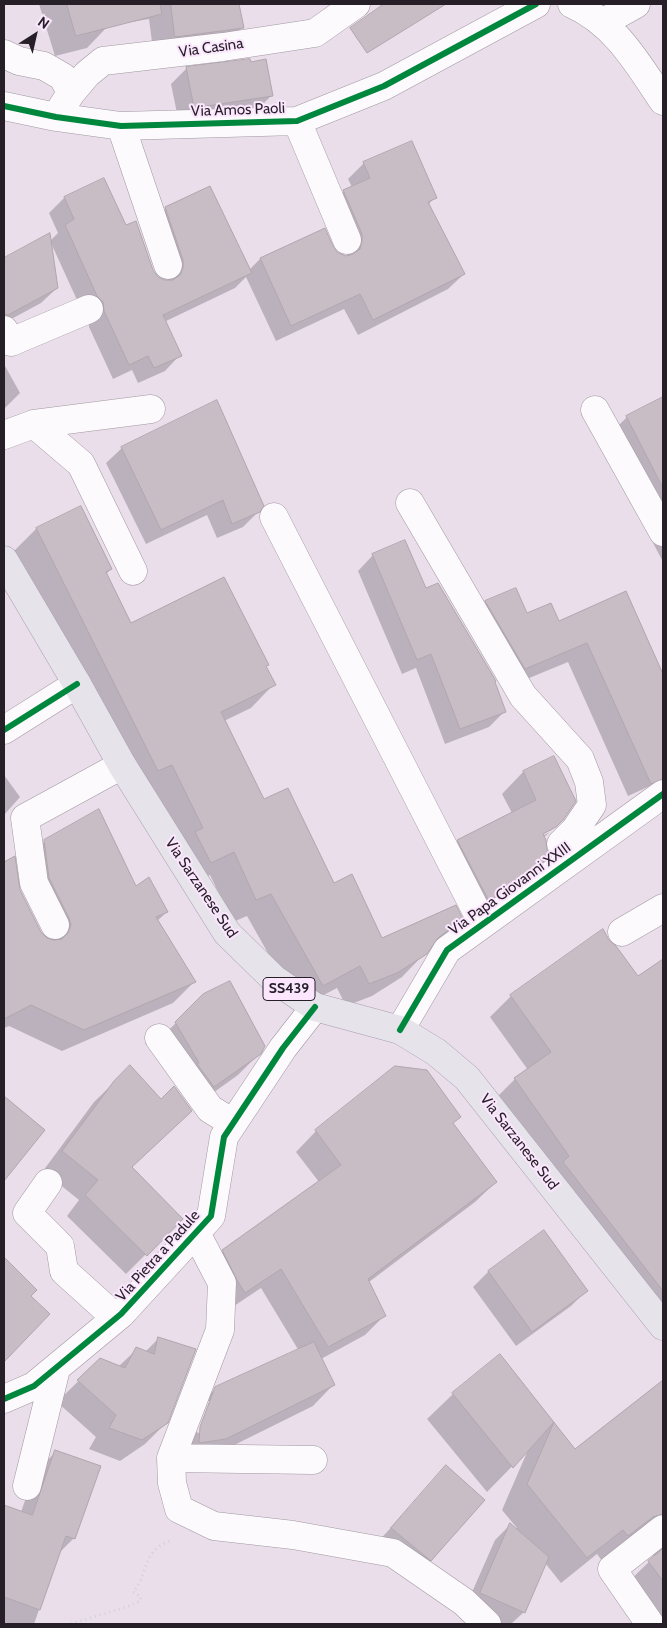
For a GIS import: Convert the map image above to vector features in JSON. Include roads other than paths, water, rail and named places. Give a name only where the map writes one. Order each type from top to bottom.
[{"type":"main road","name":"Via Sarzanese Sud","points":[[4,560],[122,765],[227,933],[274,979],[314,1007],[400,1030],[436,1052],[467,1078],[663,1326]]},
{"type":"street","name":"Via Casina","points":[[56,117],[71,93],[87,74],[103,61],[223,47],[315,33],[356,4]]},
{"type":"street","name":"Via Amos Paoli","points":[[4,106],[56,117],[121,126],[297,121],[384,86],[533,4]]},
{"type":"street","points":[[572,4],[602,23],[628,49],[663,101]]},
{"type":"street","points":[[602,23],[636,4]]},
{"type":"street","points":[[4,54],[19,61],[44,66],[63,77],[71,93]]},
{"type":"street","points":[[297,121],[347,240]]},
{"type":"street","points":[[121,126],[168,265]]},
{"type":"street","points":[[4,330],[11,342],[90,309]]},
{"type":"street","points":[[4,435],[34,424],[151,409]]},
{"type":"street","points":[[595,410],[663,532]]},
{"type":"street","points":[[34,424],[81,464],[133,571]]},
{"type":"street","points":[[410,503],[523,696],[580,759],[589,782],[592,806],[575,830],[561,844],[569,862]]},
{"type":"street","points":[[274,517],[483,924]]},
{"type":"street","points":[[4,730],[77,684]]},
{"type":"street","points":[[55,925],[34,883],[24,818],[122,765]]},
{"type":"street","name":"Via Papa Giovanni XXIII","points":[[400,1030],[447,950],[663,794]]},
{"type":"street","points":[[622,932],[663,908]]},
{"type":"street","name":"Via Pietra a Padule","points":[[4,1399],[34,1386],[116,1318],[211,1216],[224,1137],[283,1048],[314,1007]]},
{"type":"street","points":[[159,1038],[210,1109],[233,1123]]},
{"type":"street","points":[[48,1183],[27,1213],[60,1246],[64,1271],[116,1318]]},
{"type":"street","points":[[196,1233],[222,1283],[220,1330],[171,1458],[172,1483],[179,1509],[214,1526],[294,1535],[393,1553],[464,1602],[487,1624]]},
{"type":"street","points":[[27,1486],[56,1369]]},
{"type":"street","points":[[171,1458],[313,1460]]},
{"type":"street","points":[[650,1624],[612,1569],[663,1529]]}]
